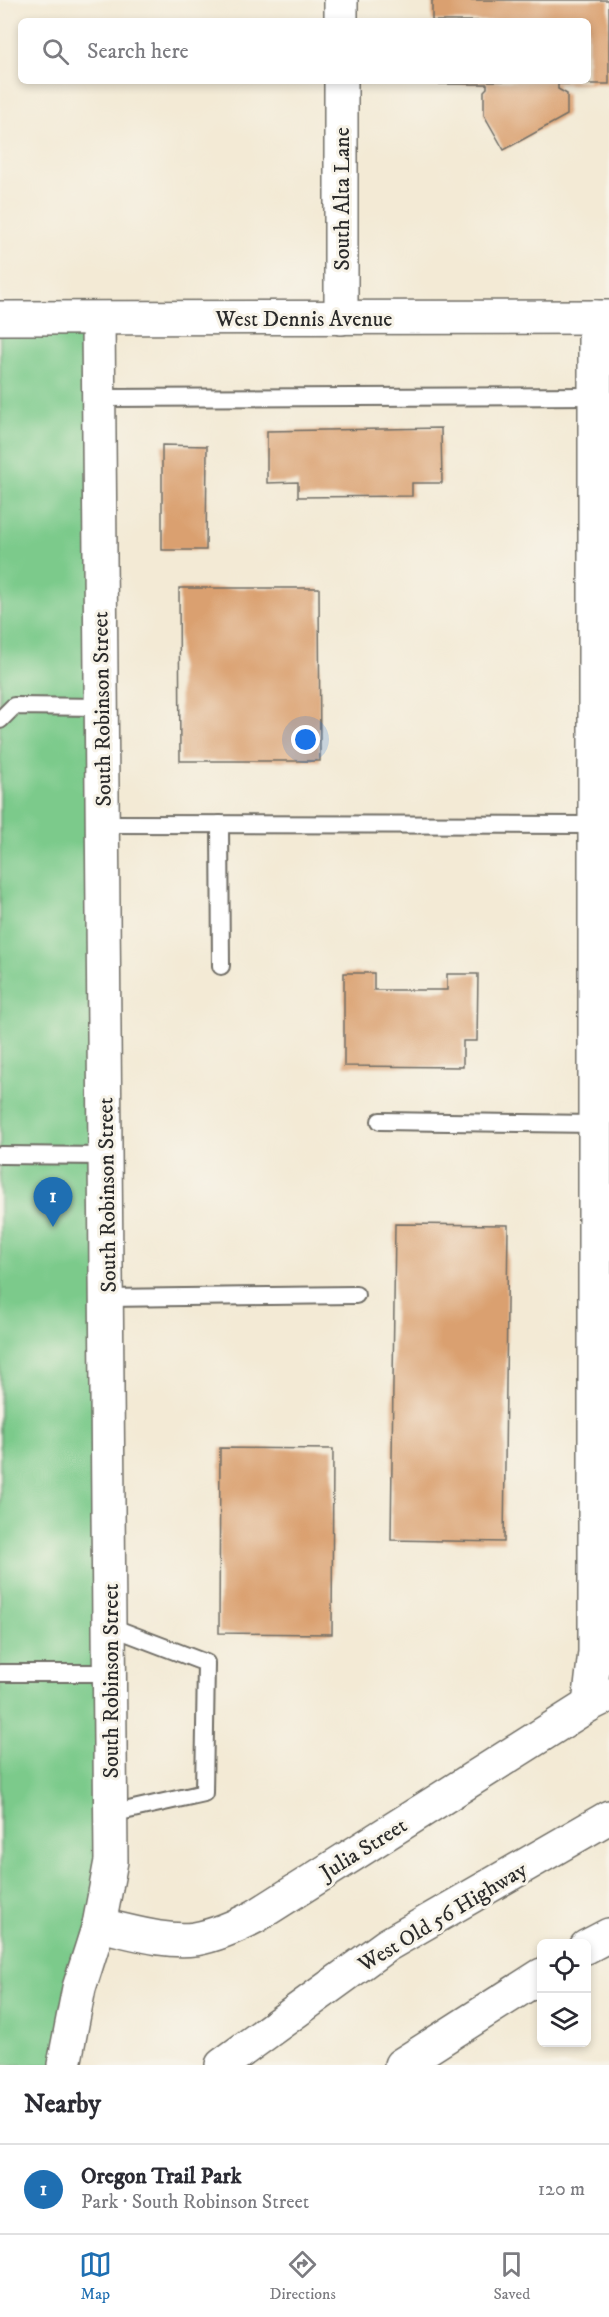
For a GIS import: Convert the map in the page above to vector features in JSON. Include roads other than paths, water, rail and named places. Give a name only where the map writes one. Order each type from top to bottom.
[{"type":"street","points":[[341,0],[341,18]]},
{"type":"street","name":"South Alta Lane","points":[[341,84],[341,318]]},
{"type":"street","points":[[599,1700],[595,1652],[595,396],[602,317]]},
{"type":"street","name":"West Dennis Avenue","points":[[0,318],[602,317]]},
{"type":"street","name":"South Robinson Street","points":[[64,2065],[79,1988],[99,1925],[111,1861],[98,319]]},
{"type":"street","name":"Julia Street","points":[[99,1925],[160,1937],[194,1939],[230,1929],[266,1910],[599,1700]]},
{"type":"street","name":"West Old 56 Highway","points":[[222,2065],[387,1945],[609,1817]]},
{"type":"street","points":[[591,1944],[609,1935]]},
{"type":"street","points":[[401,2065],[537,1978]]},
{"type":"lane","points":[[99,398],[595,396]]},
{"type":"lane","points":[[0,720],[14,706],[101,707]]},
{"type":"lane","points":[[102,824],[595,825]]},
{"type":"lane","points":[[220,824],[221,966]]},
{"type":"lane","points":[[380,1121],[595,1124]]},
{"type":"lane","points":[[0,1155],[106,1156]]},
{"type":"lane","points":[[107,1298],[356,1294]]},
{"type":"lane","points":[[109,1626],[206,1663],[204,1793],[111,1814]]},
{"type":"lane","points":[[0,1672],[110,1672]]},
{"type":"place","name":"Oregon Trail Park","points":[[53,1227]]}]
